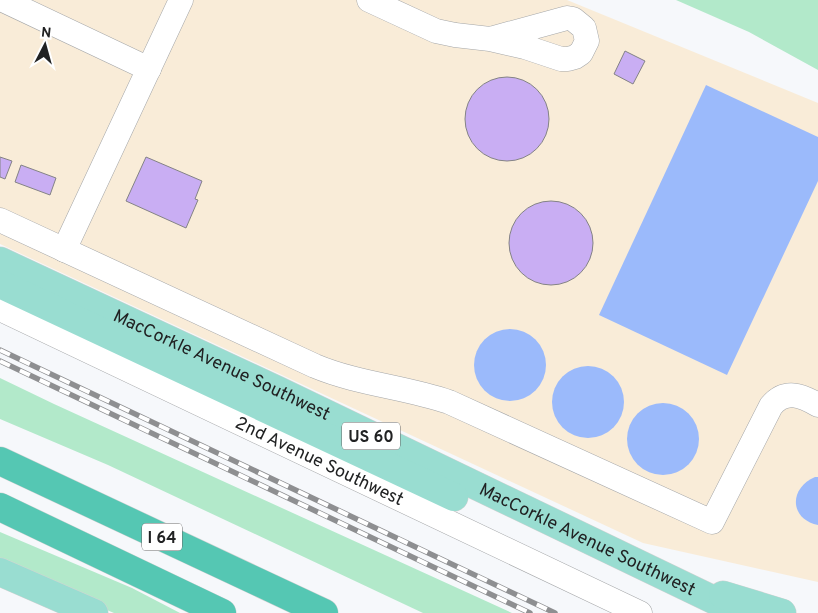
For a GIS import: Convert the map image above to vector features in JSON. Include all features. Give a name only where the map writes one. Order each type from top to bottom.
[{"type":"highway","name":"I 64","points":[[0,461],[324,613]]},
{"type":"highway","name":"I 64","points":[[0,507],[222,613]]},
{"type":"main road","name":"MacCorkle Avenue Southwest","points":[[0,261],[277,390],[741,613]]},
{"type":"main road","name":"MacCorkle Avenue Southwest","points":[[0,284],[699,613]]},
{"type":"main road","points":[[0,572],[94,613]]},
{"type":"main road","points":[[664,576],[782,613]]},
{"type":"street","points":[[4,0],[149,69]]},
{"type":"street","points":[[64,250],[182,0]]},
{"type":"street","points":[[369,0],[436,31],[455,35],[490,38]]},
{"type":"street","points":[[0,220],[332,373],[406,389],[449,402],[712,522],[770,406],[779,398],[790,394],[801,396],[818,404]]},
{"type":"street","name":"2nd Avenue Southwest","points":[[0,309],[640,613]]},
{"type":"shaded area","points":[[0,0],[567,0],[818,103],[818,582],[643,543],[0,244]]},
{"type":"green space","points":[[676,0],[818,0],[818,70],[749,32]]},
{"type":"green space","points":[[0,378],[512,613],[423,613],[108,465],[0,419]]},
{"type":"green space","points":[[0,532],[132,588],[180,613],[114,613],[0,565]]},
{"type":"water","points":[[706,85],[818,137],[818,181],[727,375],[599,315]]},
{"type":"water","points":[[510,329],[530,335],[540,345],[546,365],[540,385],[530,395],[510,401],[490,395],[480,385],[474,365],[480,345],[490,335]]},
{"type":"water","points":[[588,366],[608,372],[618,382],[624,402],[618,422],[608,432],[588,438],[568,432],[558,422],[552,402],[558,382],[568,372]]},
{"type":"water","points":[[663,403],[683,409],[693,419],[699,439],[693,459],[683,469],[663,475],[643,469],[633,459],[627,439],[633,419],[643,409]]},
{"type":"water","points":[[815,477],[818,477],[818,525],[808,522],[802,517],[797,510],[796,503],[800,488]]},
{"type":"building","points":[[625,51],[645,61],[633,84],[614,74]]},
{"type":"building","points":[[499,77],[515,77],[531,84],[542,95],[549,111],[546,135],[537,149],[531,154],[515,161],[499,161],[483,154],[472,143],[465,127],[465,111],[472,95],[483,84]]},
{"type":"building","points":[[0,157],[12,161],[5,179],[0,177]]},
{"type":"building","points":[[146,157],[202,181],[195,199],[198,200],[186,228],[126,201]]},
{"type":"building","points":[[21,165],[56,178],[50,195],[15,182]]},
{"type":"building","points":[[543,201],[559,201],[575,208],[586,219],[593,235],[590,259],[581,273],[575,278],[559,285],[543,285],[527,278],[516,267],[509,251],[509,235],[516,219],[527,208]]},
{"type":"railway","points":[[0,350],[555,613]]},
{"type":"railway","points":[[0,361],[530,613]]}]
